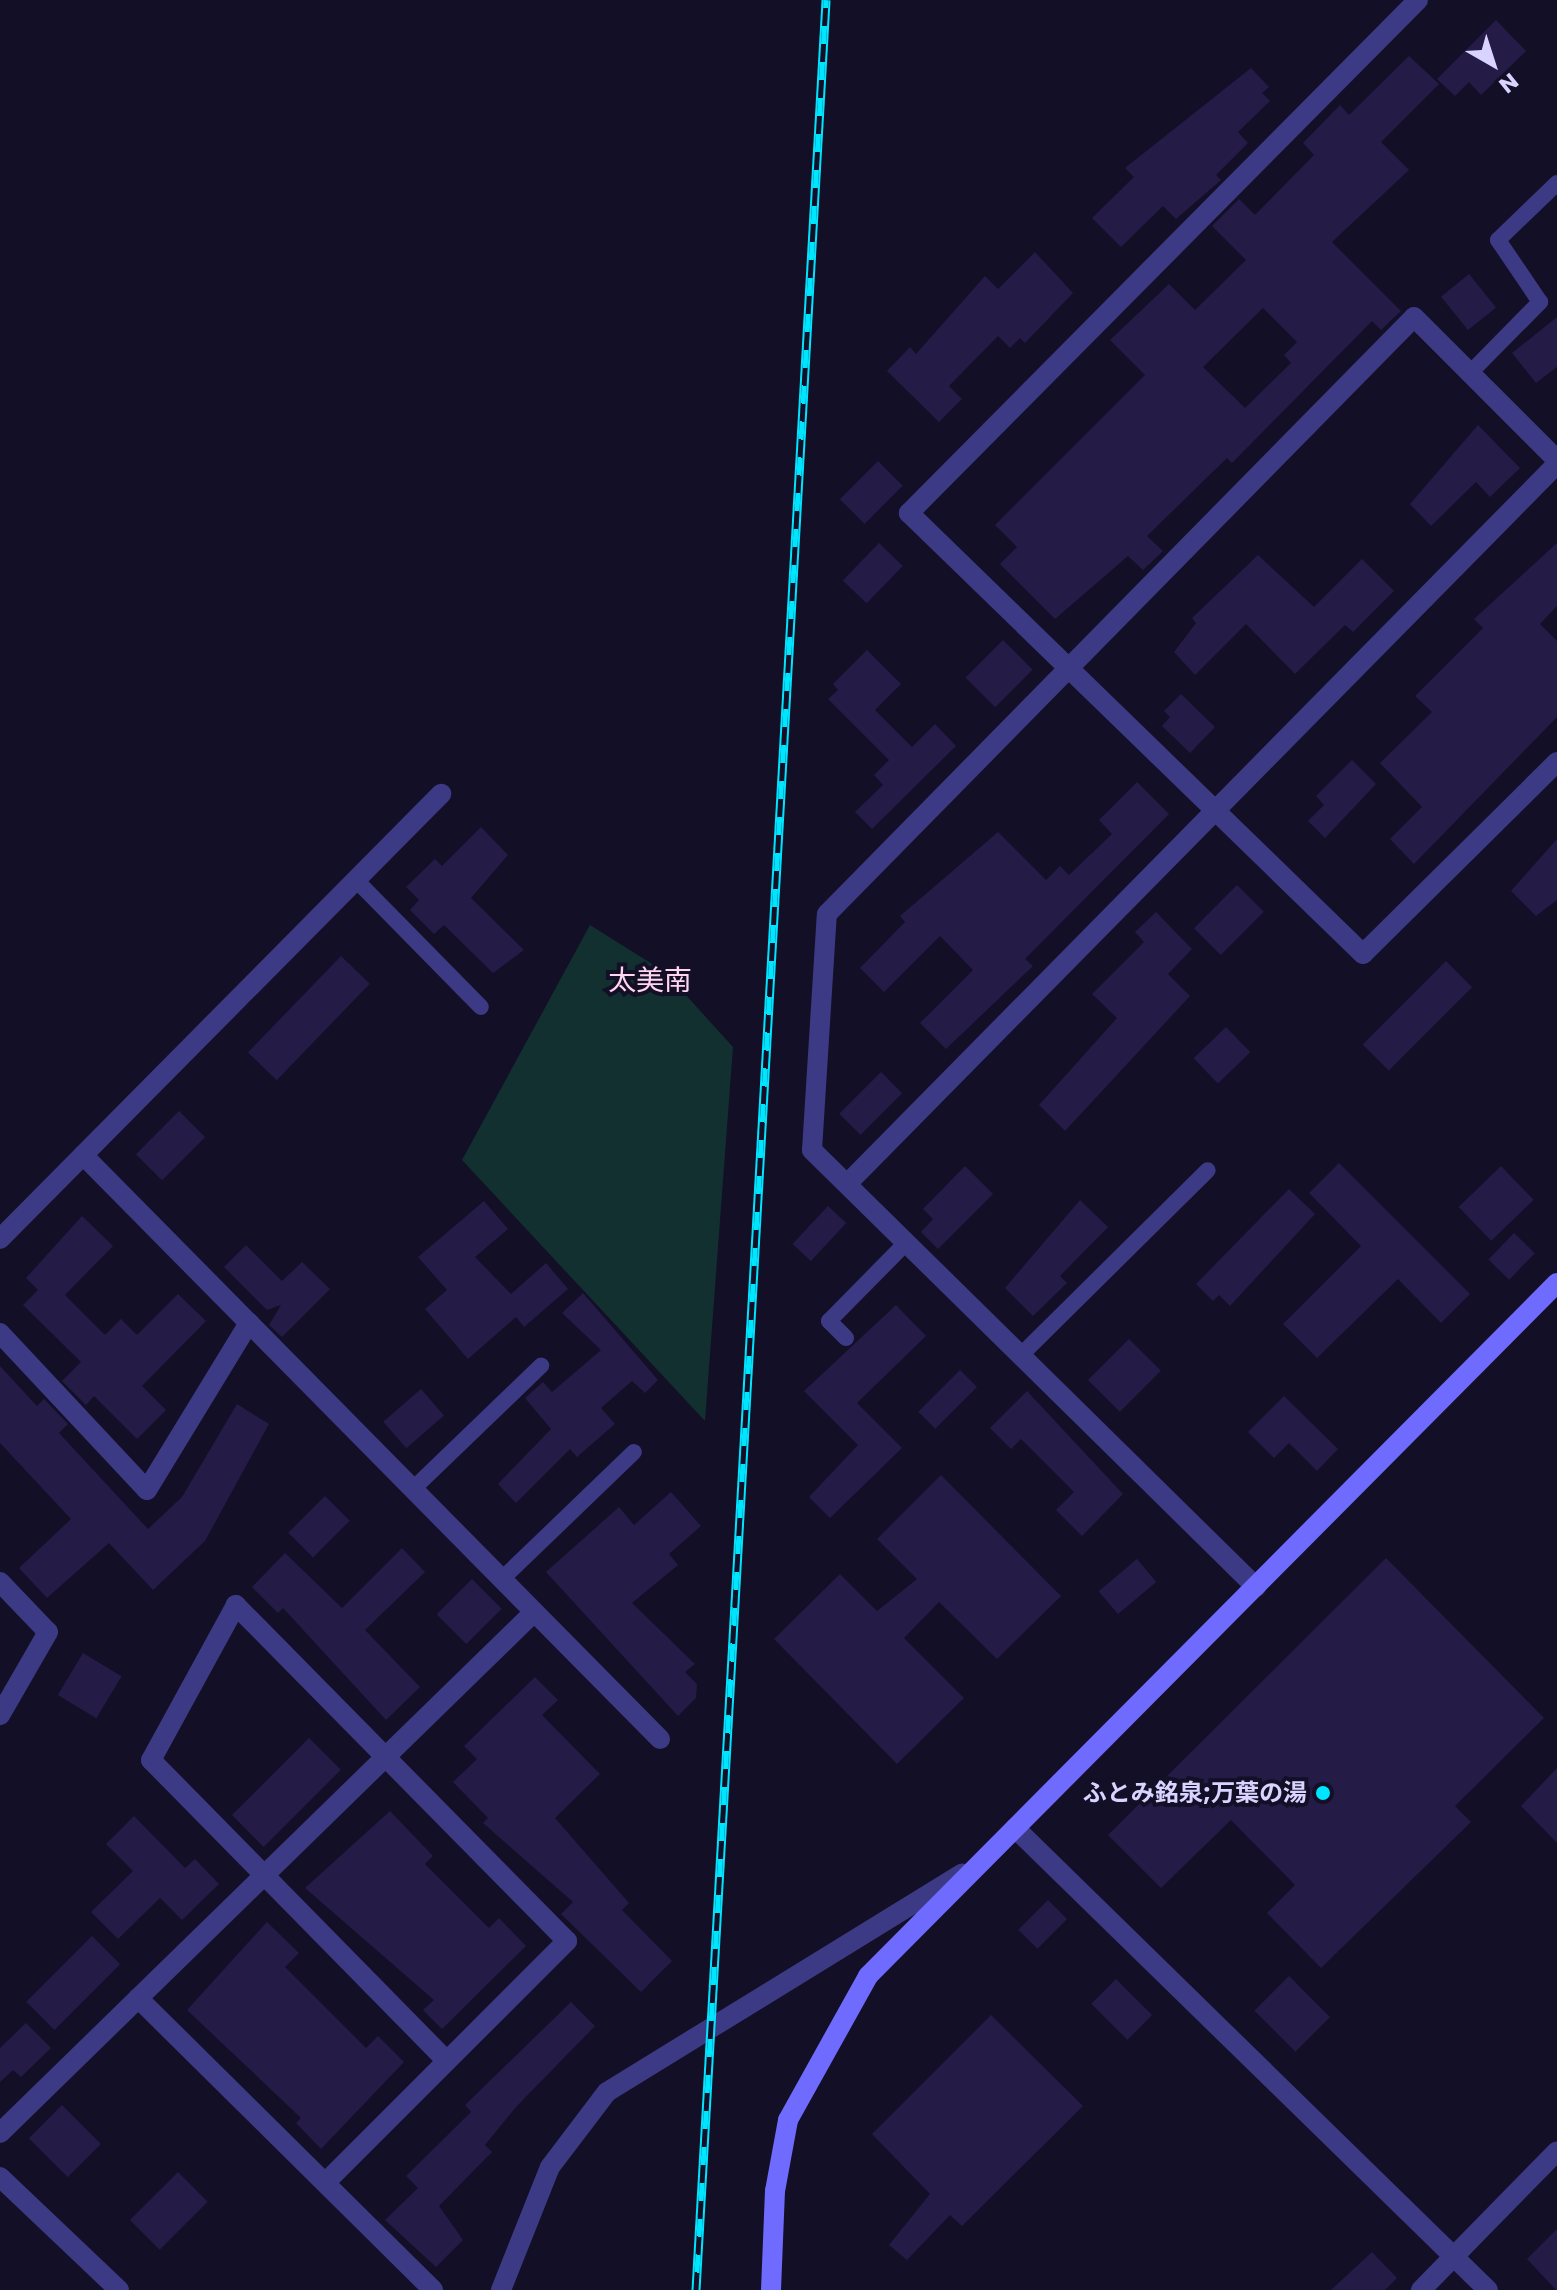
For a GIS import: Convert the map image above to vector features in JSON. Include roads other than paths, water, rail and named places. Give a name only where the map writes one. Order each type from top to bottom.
[{"type":"street","points":[[1418,0],[909,513],[1068,673],[1216,810],[1363,954],[1557,762]]},
{"type":"street","points":[[847,1184],[1557,462],[1414,317],[1068,673],[827,914],[812,1150],[1256,1587]]},
{"type":"street","points":[[0,1239],[441,794]]},
{"type":"street","points":[[83,1155],[660,1739]]},
{"type":"street","points":[[771,2290],[779,2162],[798,2095],[868,1976],[1557,1283]]},
{"type":"street","points":[[0,1333],[147,1490],[249,1323]]},
{"type":"street","points":[[0,1582],[48,1632],[0,1715]]},
{"type":"street","points":[[326,2182],[447,2061],[567,1941],[236,1605],[151,1760],[447,2061]]},
{"type":"street","points":[[0,2133],[534,1612]]},
{"type":"street","points":[[1015,1828],[1488,2290]]},
{"type":"street","points":[[501,2290],[550,2167],[607,2092],[988,1856]]},
{"type":"street","points":[[138,1998],[433,2290]]},
{"type":"street","points":[[1421,2290],[1557,2151]]},
{"type":"street","points":[[3,2187],[119,2290]]},
{"type":"lane","points":[[1470,373],[1540,302],[1498,240],[1557,183]]},
{"type":"lane","points":[[356,880],[481,1007]]},
{"type":"lane","points":[[1020,1356],[1208,1170]]},
{"type":"lane","points":[[846,1338],[829,1321],[906,1243]]},
{"type":"lane","points":[[413,1489],[541,1366]]},
{"type":"lane","points":[[502,1579],[634,1452]]},
{"type":"railway","points":[[696,2290],[826,0]]},
{"type":"place","name":"ふとみ銘泉;万葉の湯","points":[[1323,1793]]},
{"type":"district","name":"太美南","points":[[650,981]]}]
